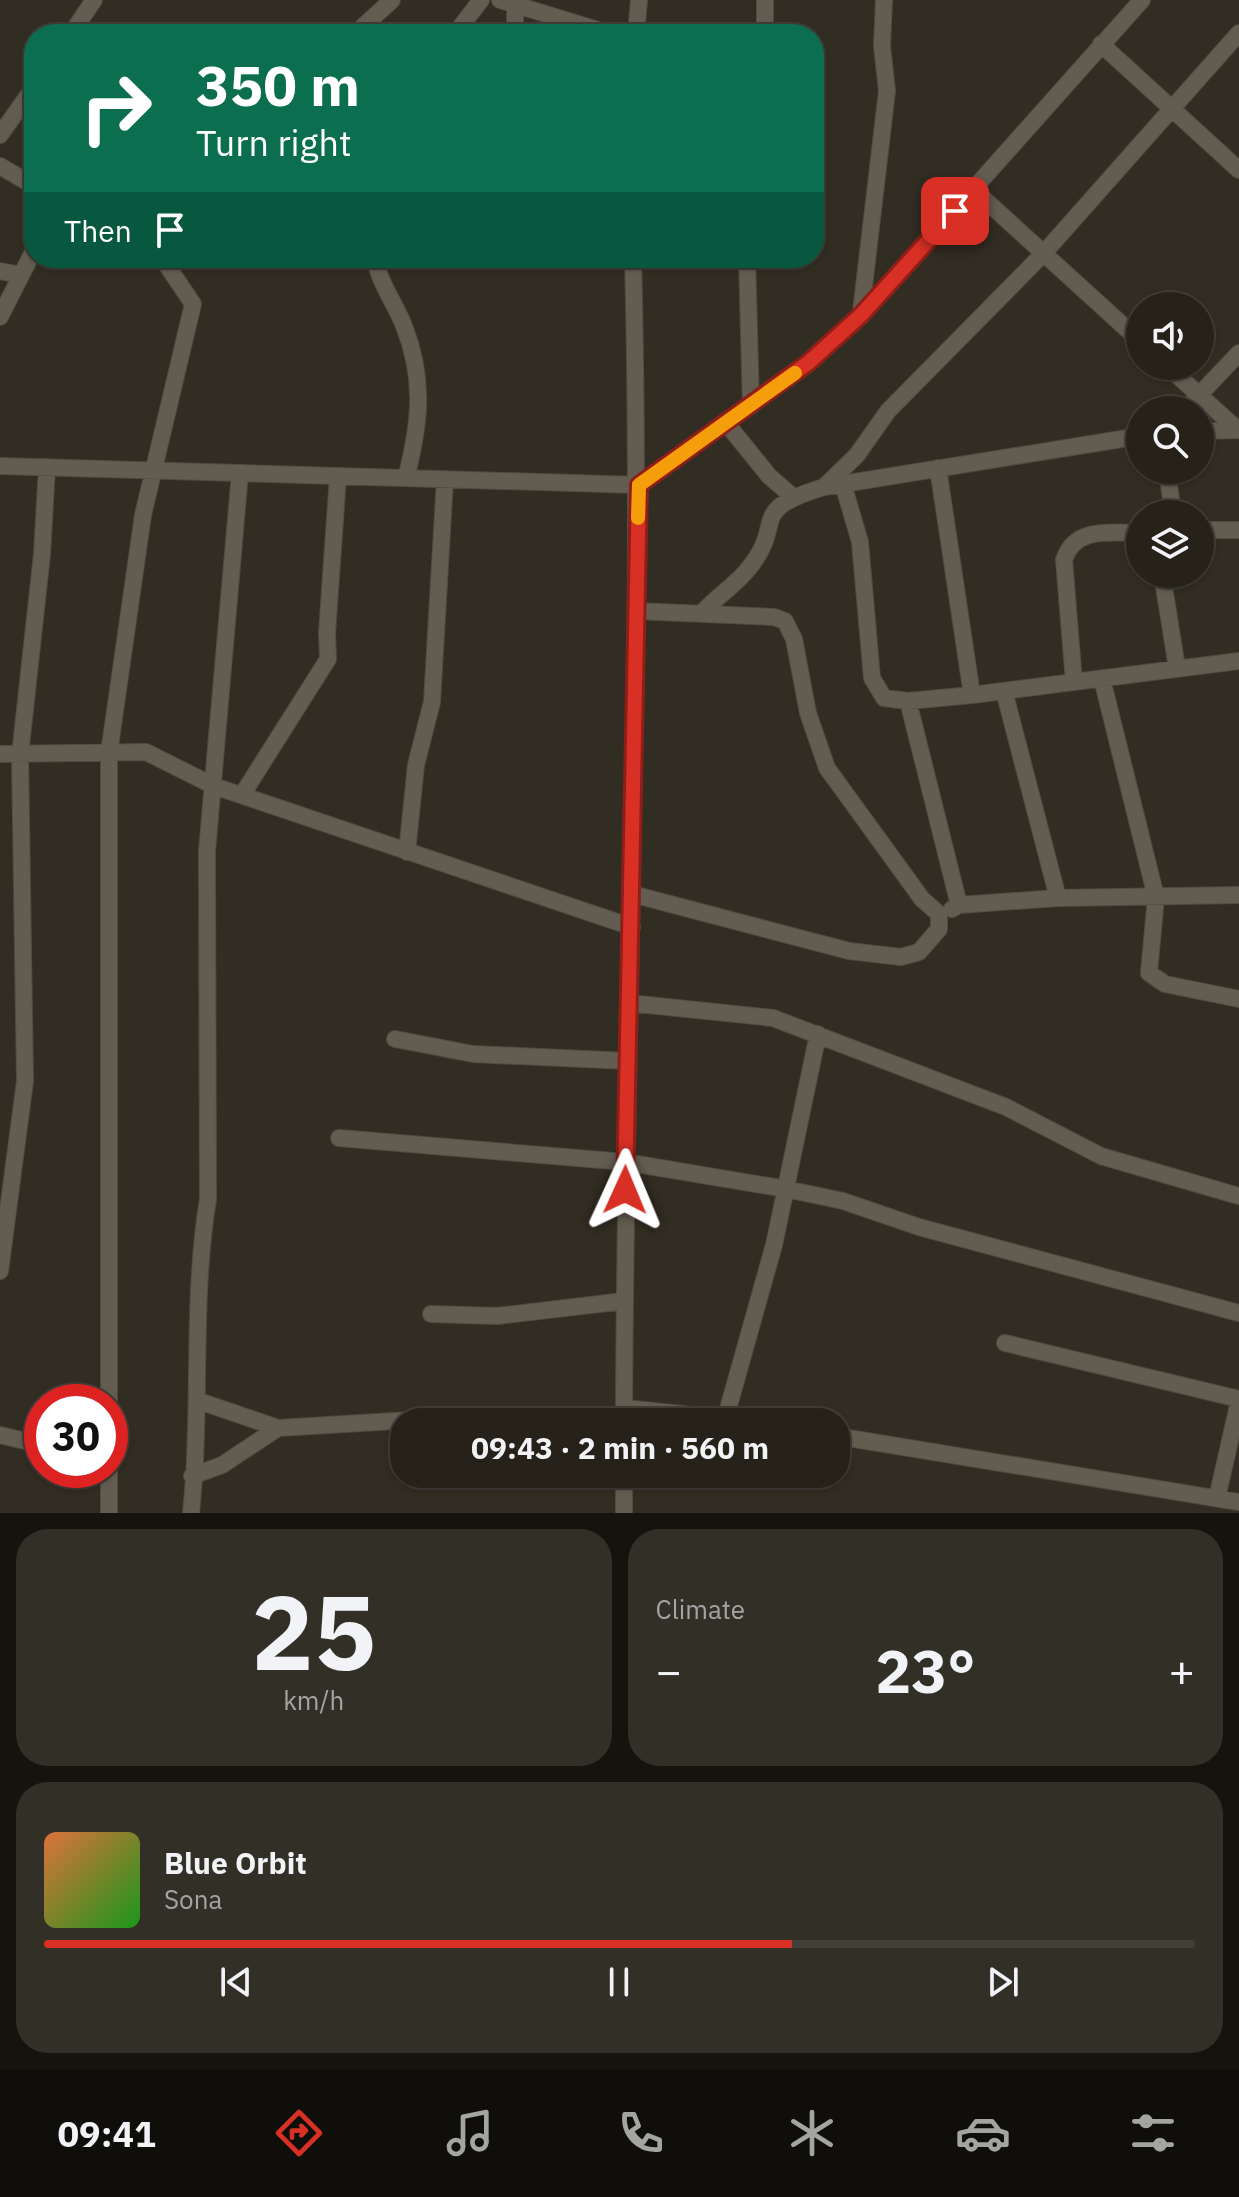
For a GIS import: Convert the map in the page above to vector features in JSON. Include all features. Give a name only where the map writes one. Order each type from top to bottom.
[{"type":"street","points":[[78,24],[94,0]]},
{"type":"street","points":[[366,24],[392,0]]},
{"type":"street","points":[[463,24],[481,0]]},
{"type":"street","points":[[637,24],[639,0]]},
{"type":"street","points":[[765,0],[765,24]]},
{"type":"street","points":[[861,315],[887,91],[882,46],[884,0]]},
{"type":"street","points":[[0,466],[639,485],[808,363],[861,315],[1142,0]]},
{"type":"street","points":[[516,24],[519,3],[581,24]]},
{"type":"street","points":[[824,487],[857,455],[888,411],[1043,254],[1172,108],[1236,43]]},
{"type":"street","points":[[1101,44],[1239,170]]},
{"type":"street","points":[[0,135],[24,101]]},
{"type":"street","points":[[0,166],[24,180]]},
{"type":"street","points":[[974,190],[1126,328]]},
{"type":"street","points":[[0,317],[25,268]]},
{"type":"street","points":[[110,1384],[109,753],[152,471],[193,304],[166,268]]},
{"type":"street","points":[[378,268],[404,326],[421,395],[419,429],[406,478]]},
{"type":"street","points":[[624,1408],[625,1162],[639,485],[633,268]]},
{"type":"street","points":[[747,268],[751,406]]},
{"type":"street","points":[[0,271],[21,275]]},
{"type":"street","points":[[1199,395],[1239,353]]},
{"type":"street","points":[[1182,380],[1239,430]]},
{"type":"street","points":[[727,424],[769,476],[792,496]]},
{"type":"street","points":[[1214,431],[1239,430]]},
{"type":"street","points":[[703,612],[748,570],[760,550],[770,515],[792,496],[824,487],[1126,438]]},
{"type":"street","points":[[0,1271],[25,1081],[20,755],[42,554],[47,467]]},
{"type":"street","points":[[938,468],[972,695]]},
{"type":"street","points":[[191,1513],[199,1401],[201,1251],[208,1199],[206,885],[240,473]]},
{"type":"street","points":[[242,795],[328,659],[327,633],[338,476]]},
{"type":"street","points":[[407,852],[416,765],[432,702],[445,479]]},
{"type":"street","points":[[843,484],[860,542],[872,678],[884,698],[908,701],[972,695],[1239,661]]},
{"type":"street","points":[[1214,530],[1239,530]]},
{"type":"street","points":[[1074,682],[1064,560],[1069,545],[1079,537],[1126,534]]},
{"type":"street","points":[[1164,588],[1177,668]]},
{"type":"street","points":[[632,894],[882,957],[919,952],[939,929],[939,914],[922,899],[827,768],[808,713],[794,639],[785,621],[774,617],[703,612],[636,611]]},
{"type":"street","points":[[1102,679],[1156,897],[1149,973],[1165,984],[1239,999]]},
{"type":"street","points":[[1004,691],[1058,898]]},
{"type":"street","points":[[908,701],[959,905]]},
{"type":"street","points":[[0,754],[146,752],[214,786],[632,927]]},
{"type":"street","points":[[939,914],[959,905],[1058,898],[1239,895]]},
{"type":"street","points":[[629,1003],[773,1018],[1006,1107],[1101,1156],[1239,1196]]},
{"type":"street","points":[[728,1408],[786,1189],[818,1034]]},
{"type":"street","points":[[395,1039],[473,1054],[628,1061]]},
{"type":"street","points":[[339,1138],[625,1162],[786,1189],[843,1201],[932,1230],[1239,1313]]},
{"type":"street","points":[[431,1314],[497,1316],[624,1301]]},
{"type":"street","points":[[1005,1343],[1239,1400],[1217,1498]]},
{"type":"street","points":[[199,1401],[278,1428],[390,1421]]},
{"type":"street","points":[[192,1476],[222,1465],[278,1428]]},
{"type":"street","points":[[0,1435],[24,1441]]},
{"type":"street","points":[[850,1438],[1239,1502]]},
{"type":"street","points":[[109,1488],[109,1513]]},
{"type":"street","points":[[624,1488],[624,1513]]},
{"type":"slow traffic","points":[[638,518],[639,485],[795,373]]},
{"type":"route","points":[[625,1190],[639,485],[808,363],[861,315],[955,211]]}]
